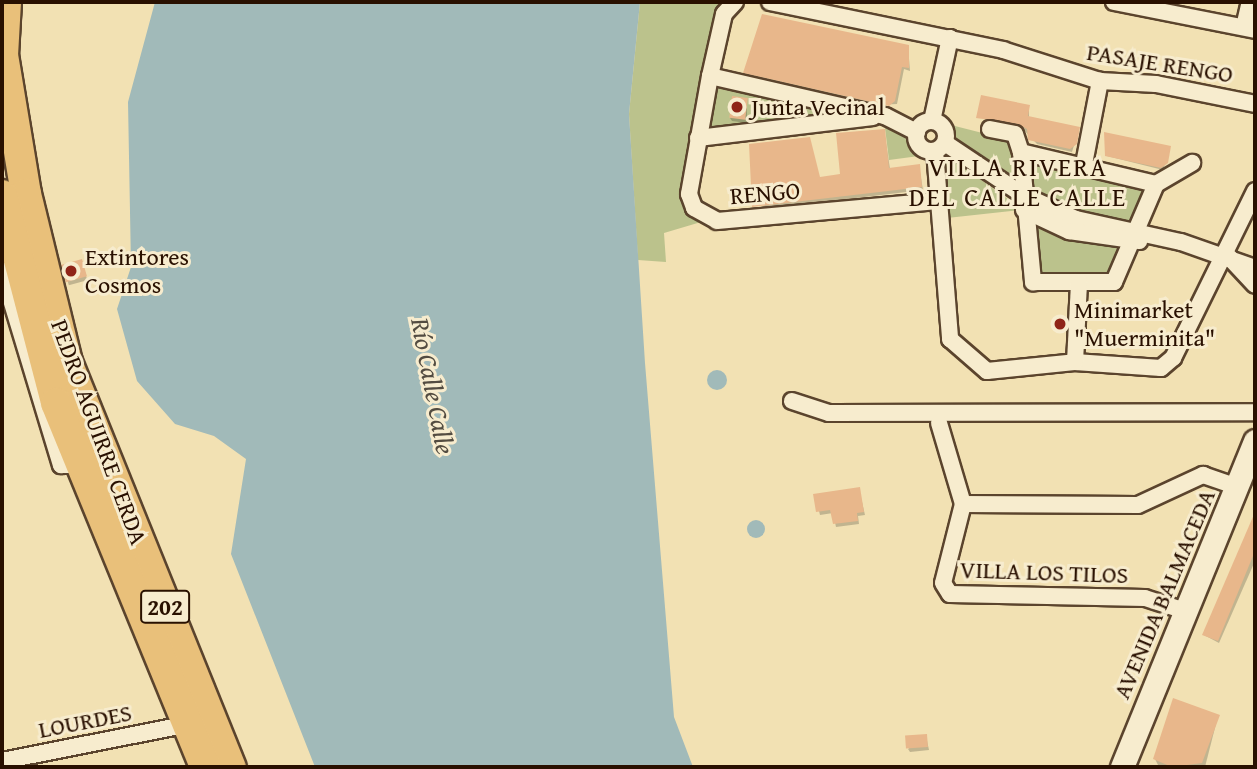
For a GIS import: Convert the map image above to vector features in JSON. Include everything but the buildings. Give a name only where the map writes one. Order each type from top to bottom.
[{"type":"highway","name":"PEDRO AGUIRRE CERDA","points":[[6,2],[3,55],[26,194],[67,362],[231,767]]},
{"type":"highway","name":"PEDRO AGUIRRE CERDA","points":[[2,195],[33,327],[80,465],[176,688],[205,767]]},
{"type":"main road","name":"AVENIDA BALMACEDA","points":[[1122,767],[1255,442]]},
{"type":"street","points":[[735,2],[724,14],[710,76],[885,116],[917,132]]},
{"type":"street","name":"PASAJE RENGO","points":[[771,2],[950,38],[1100,81],[1156,84],[1255,104]]},
{"type":"street","points":[[1114,2],[1169,7],[1250,28],[1250,2]]},
{"type":"street","points":[[917,132],[932,121],[950,38]]},
{"type":"street","name":"RENGO","points":[[710,76],[689,194],[694,208],[717,221],[935,201]]},
{"type":"street","points":[[1084,163],[1100,81]]},
{"type":"street","points":[[698,138],[885,116]]},
{"type":"street","points":[[932,121],[944,129],[935,201],[950,339],[964,356],[987,371],[1075,362],[1161,368],[1173,358],[1227,255],[1255,191]]},
{"type":"street","points":[[990,129],[1015,134],[1021,152],[1023,203],[1033,282],[1114,282],[1156,184],[1192,163]]},
{"type":"street","points":[[917,132],[919,145],[940,147],[1023,203],[1135,236],[1181,242],[1227,255],[1255,268]]},
{"type":"street","points":[[1021,152],[1084,163],[1156,184]]},
{"type":"street","points":[[1227,255],[1255,285]]},
{"type":"street","name":"PEDRO AGUIRRE CERDA","points":[[2,270],[61,465],[80,465]]},
{"type":"street","points":[[1075,362],[1079,282]]},
{"type":"street","points":[[792,401],[830,413],[1255,412]]},
{"type":"street","points":[[939,423],[963,504],[1138,505],[1203,475],[1237,487]]},
{"type":"street","name":"VILLA LOS TILOS","points":[[963,504],[943,583],[950,594],[1145,598],[1185,611]]},
{"type":"street","points":[[176,688],[166,692],[194,767]]},
{"type":"street","name":"LOURDES","points":[[2,761],[178,726]]},
{"type":"green space","points":[[640,2],[721,2],[701,88],[687,208],[701,222],[664,233],[666,262],[638,260],[629,114]]},
{"type":"green space","points":[[719,82],[842,114],[715,132],[709,125]]},
{"type":"green space","points":[[947,124],[1014,141],[1013,179],[951,140]]},
{"type":"green space","points":[[885,128],[906,133],[919,156],[889,160]]},
{"type":"green space","points":[[943,153],[1015,204],[1020,210],[947,218]]},
{"type":"green space","points":[[1025,157],[1151,187],[1134,226],[1089,218],[1028,193]]},
{"type":"green space","points":[[1031,218],[1123,243],[1111,276],[1037,276]]},
{"type":"water","name":"Río Calle Calle","points":[[155,2],[640,2],[629,114],[645,363],[674,717],[693,767],[315,767],[231,554],[246,459],[214,436],[175,424],[137,381],[117,309],[131,267],[128,102]]},
{"type":"water","points":[[717,370],[724,373],[727,380],[724,387],[717,390],[710,387],[707,380],[710,373]]},
{"type":"water","points":[[756,520],[762,523],[765,529],[762,535],[756,538],[750,535],[747,529],[750,523]]},
{"type":"place","name":"Junta Vecinal","points":[[737,107]]},
{"type":"place","name":"Extintores Cosmos","points":[[71,271]]},
{"type":"place","name":"Minimarket \"Muerminita\"","points":[[1060,324]]},
{"type":"district","name":"VILLA RIVERA DEL CALLE CALLE","points":[[1018,182]]}]
